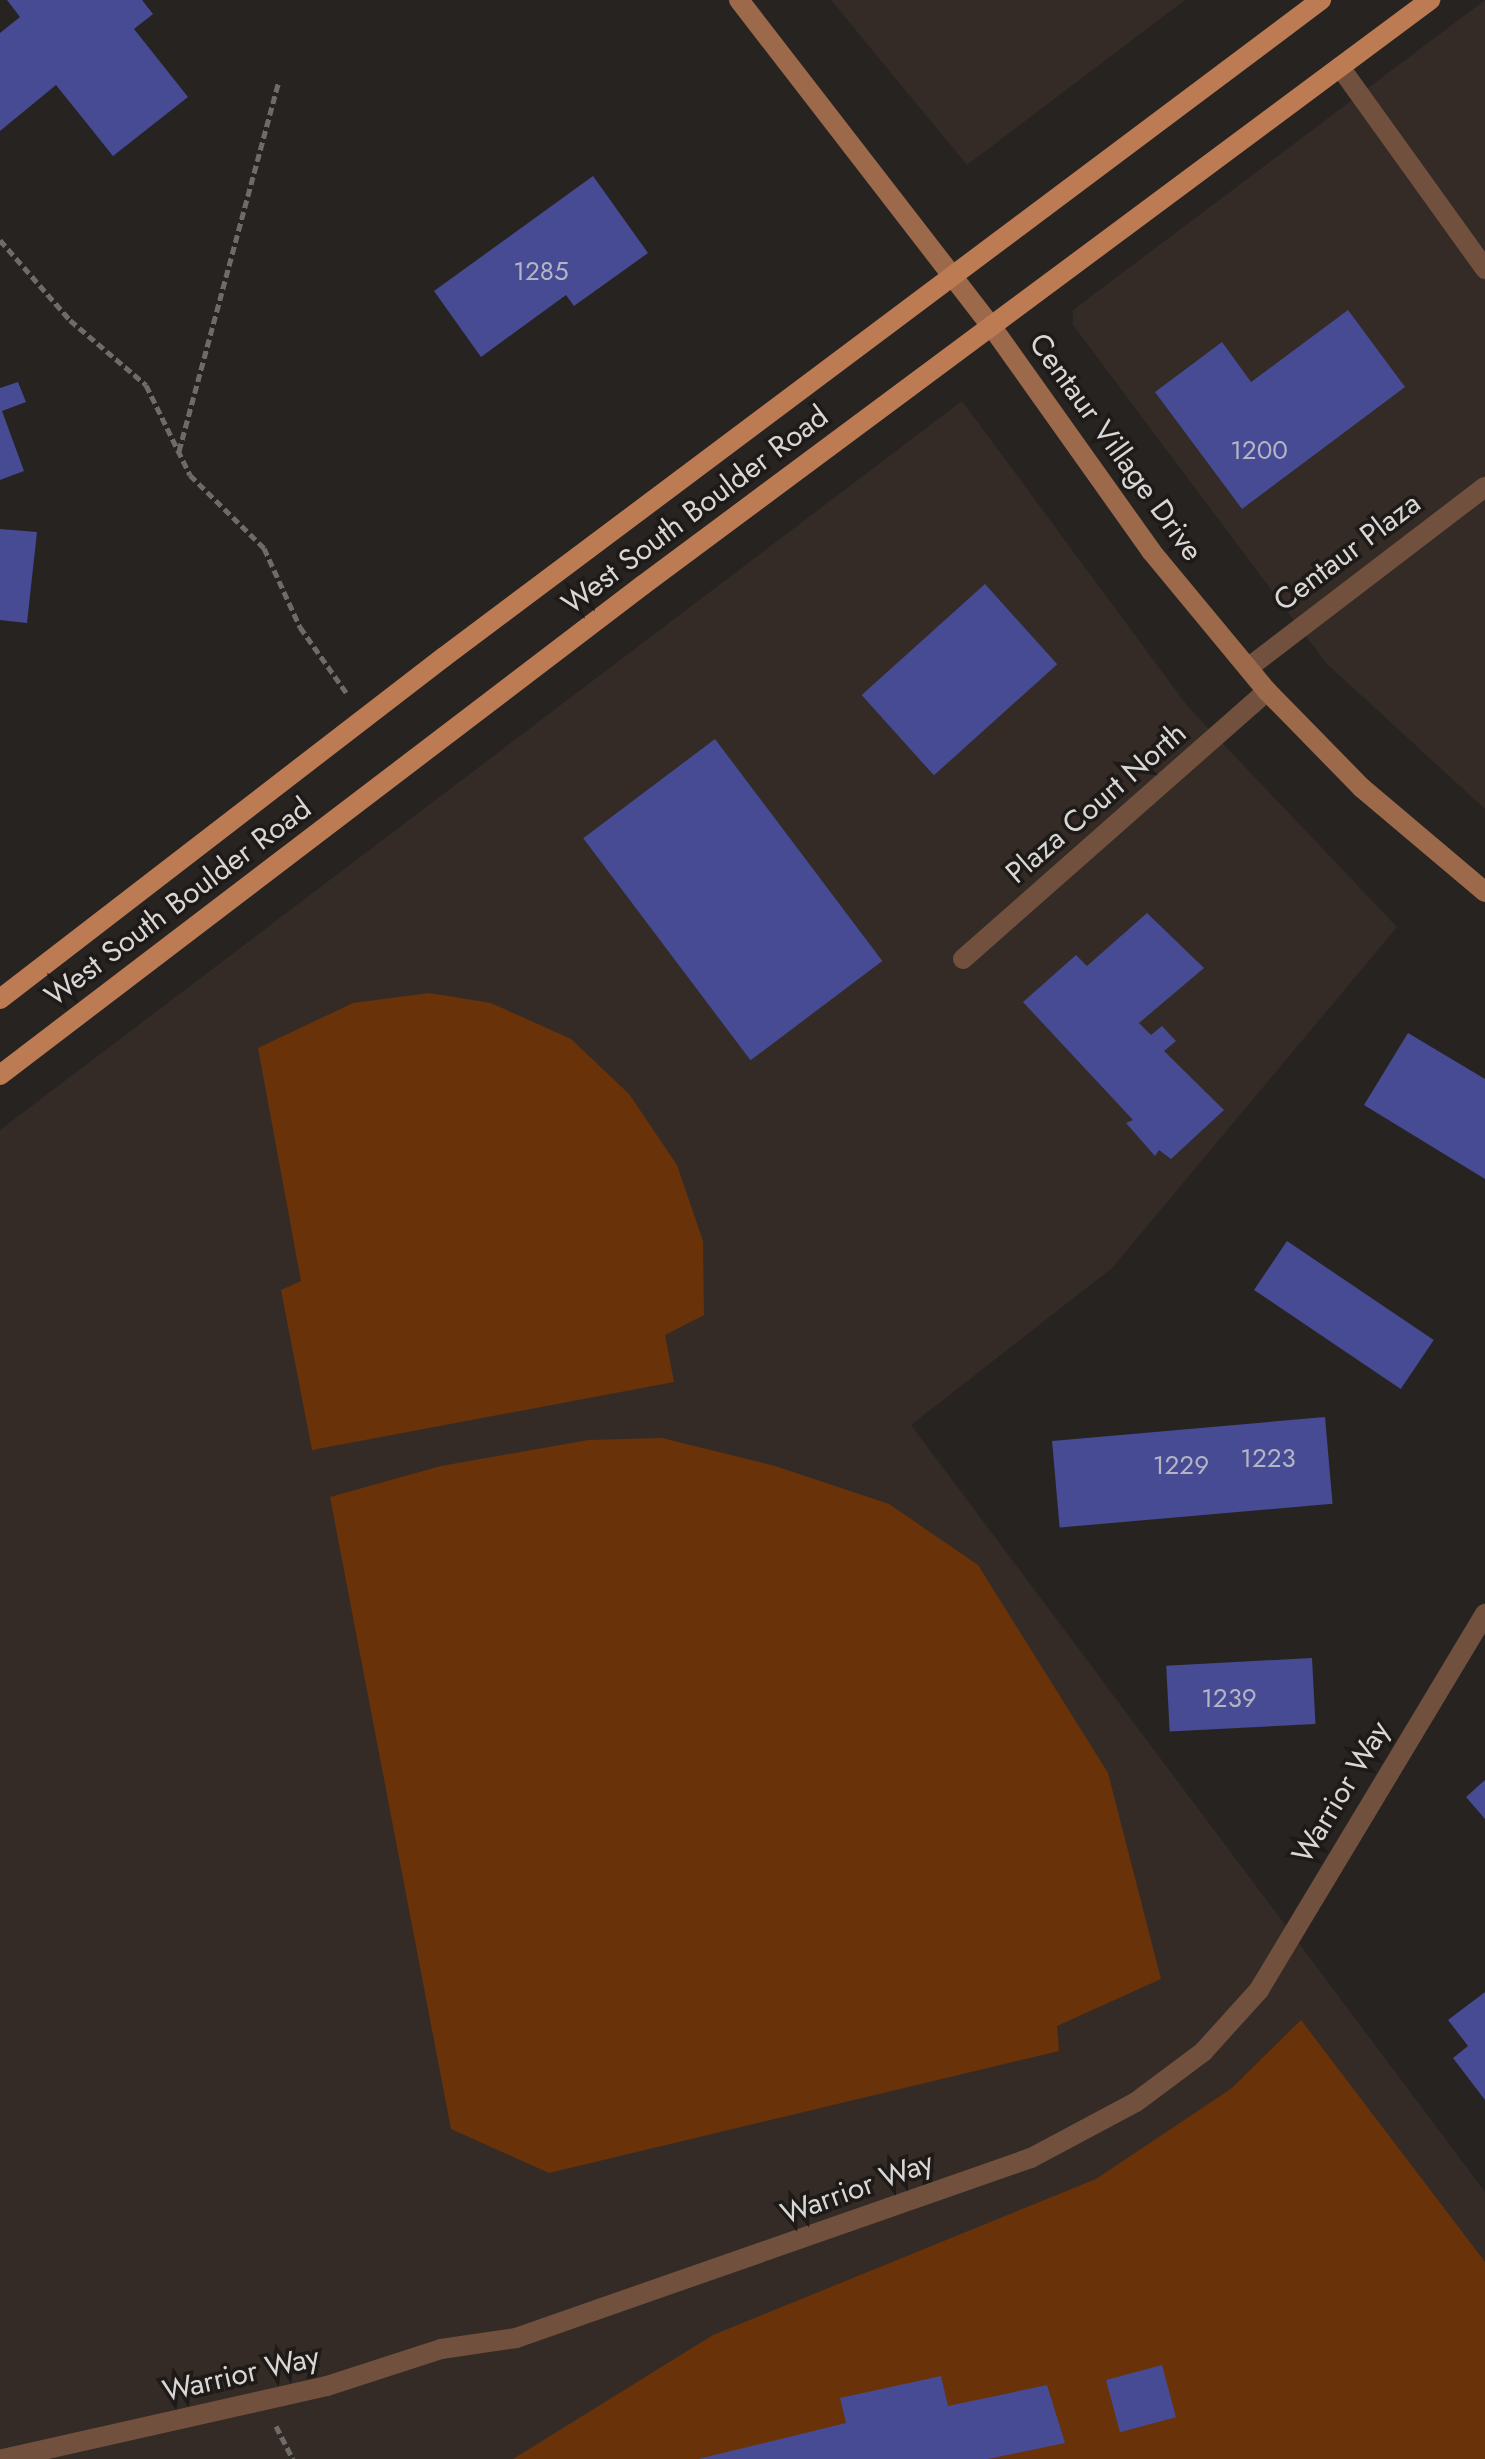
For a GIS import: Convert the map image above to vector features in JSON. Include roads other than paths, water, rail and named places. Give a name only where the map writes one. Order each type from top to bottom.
[{"type":"main road","name":"West South Boulder Road","points":[[0,999],[365,718],[952,274],[1321,0]]},
{"type":"main road","name":"West South Boulder Road","points":[[0,1075],[643,585],[1430,0]]},
{"type":"street","name":"Centaur Village Drive","points":[[739,0],[992,327],[1151,551],[1267,691],[1362,788],[1485,892]]},
{"type":"street","points":[[1340,67],[1485,269]]},
{"type":"street","name":"Centaur Plaza","points":[[1248,668],[1485,487]]},
{"type":"street","name":"Plaza Court North","points":[[963,959],[1267,691]]},
{"type":"street","name":"Warrior Way","points":[[3,2459],[327,2386],[441,2349],[516,2338],[1031,2158],[1136,2102],[1203,2052],[1259,1990],[1485,1614]]}]
